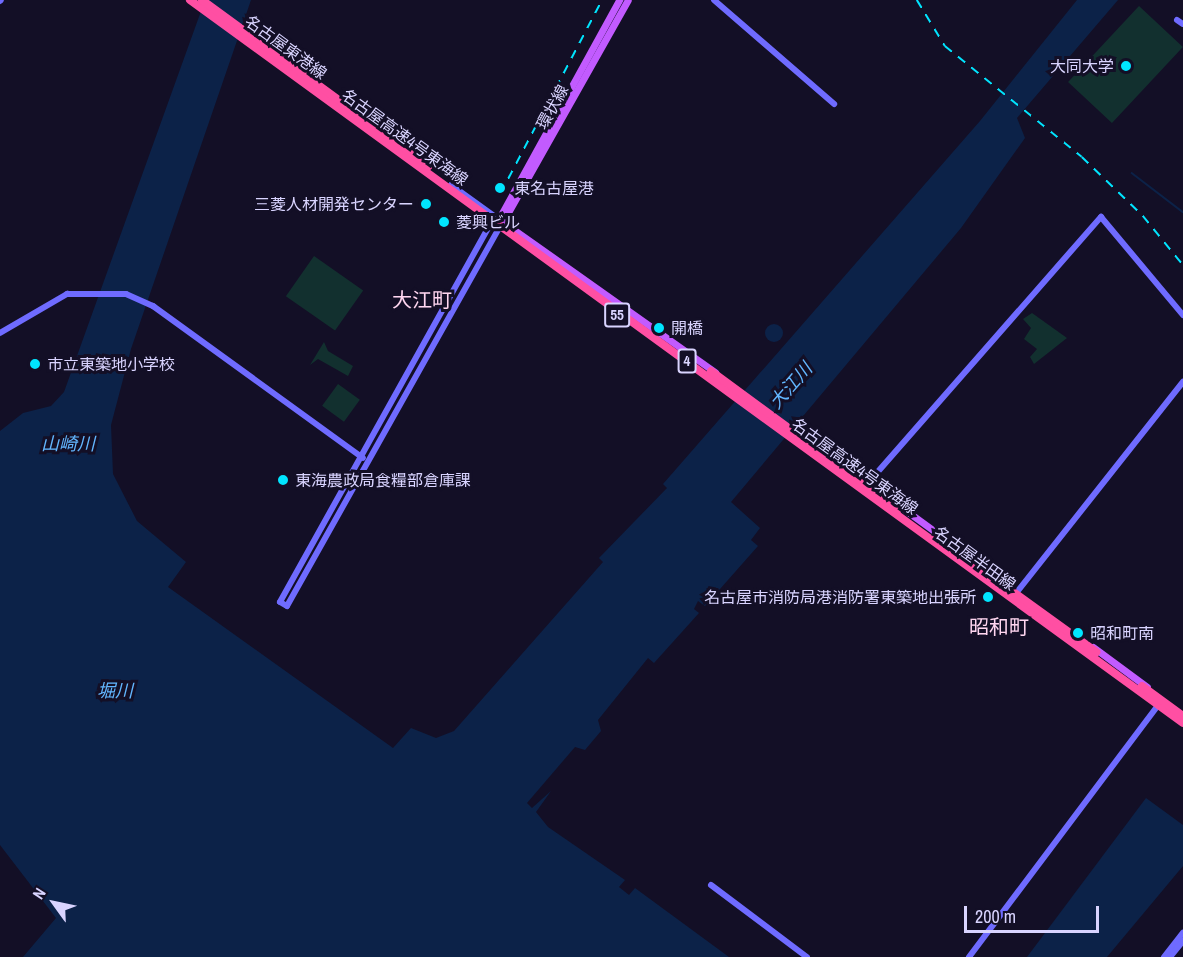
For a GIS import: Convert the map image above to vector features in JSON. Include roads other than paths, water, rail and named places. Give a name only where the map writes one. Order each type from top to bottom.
[{"type":"highway","name":"名古屋高速4号東海線","points":[[196,0],[1183,714]]},
{"type":"highway","name":"名古屋高速4号東海線","points":[[196,0],[1183,724]]},
{"type":"main road","name":"環状線","points":[[498,222],[619,0]]},
{"type":"main road","name":"環状線","points":[[498,222],[628,0]]},
{"type":"main road","name":"名古屋半田線","points":[[498,222],[742,391],[1183,714]]},
{"type":"main road","name":"名古屋半田線","points":[[498,222],[736,400],[1183,724]]},
{"type":"street","name":"名古屋東港線","points":[[196,0],[498,222]]},
{"type":"street","points":[[714,0],[834,104]]},
{"type":"street","points":[[868,483],[1101,217],[1183,315]]},
{"type":"street","points":[[498,222],[368,462],[287,606],[280,602],[498,222]]},
{"type":"street","points":[[0,333],[51,300],[97,290],[126,294],[153,306],[368,462]]},
{"type":"street","points":[[1017,592],[1183,382]]},
{"type":"street","points":[[969,957],[1163,699]]},
{"type":"street","points":[[711,885],[807,957]]},
{"type":"street","points":[[1164,957],[1183,933]]},
{"type":"street","points":[[1170,957],[1183,941]]},
{"type":"water","points":[[205,0],[251,0],[131,349],[111,425],[113,474],[137,521],[186,562],[168,587],[393,748],[411,728],[436,738],[454,731],[603,562],[599,558],[667,488],[663,484],[980,121],[1077,0],[1118,0],[1017,118],[1025,138],[961,228],[731,502],[760,528],[751,540],[758,546],[705,606],[698,601],[694,609],[699,613],[654,663],[648,658],[598,720],[601,731],[585,750],[575,747],[527,803],[532,808],[551,791],[536,812],[548,827],[625,880],[619,887],[629,895],[635,888],[729,957],[23,957],[56,918],[0,845],[0,431],[23,413],[51,406],[64,392]]},
{"type":"water","points":[[774,324],[780,327],[783,333],[780,339],[774,342],[768,339],[765,333],[768,327]]},
{"type":"water","points":[[1146,798],[1183,825],[1183,866],[1107,957],[1027,957]]},
{"type":"waterway","points":[[1132,173],[1183,212]]},
{"type":"railway","points":[[500,194],[602,0]]},
{"type":"railway","points":[[917,0],[945,46],[1082,157],[1143,216],[1183,265]]},
{"type":"place","name":"大同大学","points":[[1126,66]]},
{"type":"place","name":"東名古屋港","points":[[500,188]]},
{"type":"place","name":"三菱人材開発センター","points":[[426,204]]},
{"type":"place","name":"菱興ビル","points":[[444,222]]},
{"type":"place","name":"開橋","points":[[659,328]]},
{"type":"place","name":"市立東築地小学校","points":[[35,364]]},
{"type":"place","name":"東海農政局食糧部倉庫課","points":[[283,480]]},
{"type":"place","name":"名古屋市消防局港消防署東築地出張所","points":[[988,597]]},
{"type":"place","name":"昭和町南","points":[[1078,633]]},
{"type":"district","name":"大江町","points":[[422,299]]},
{"type":"district","name":"昭和町","points":[[999,626]]},
{"type":"water label","name":"大江川","points":[[791,386]]},
{"type":"water label","name":"山崎川","points":[[68,444]]},
{"type":"water label","name":"堀川","points":[[115,691]]}]
